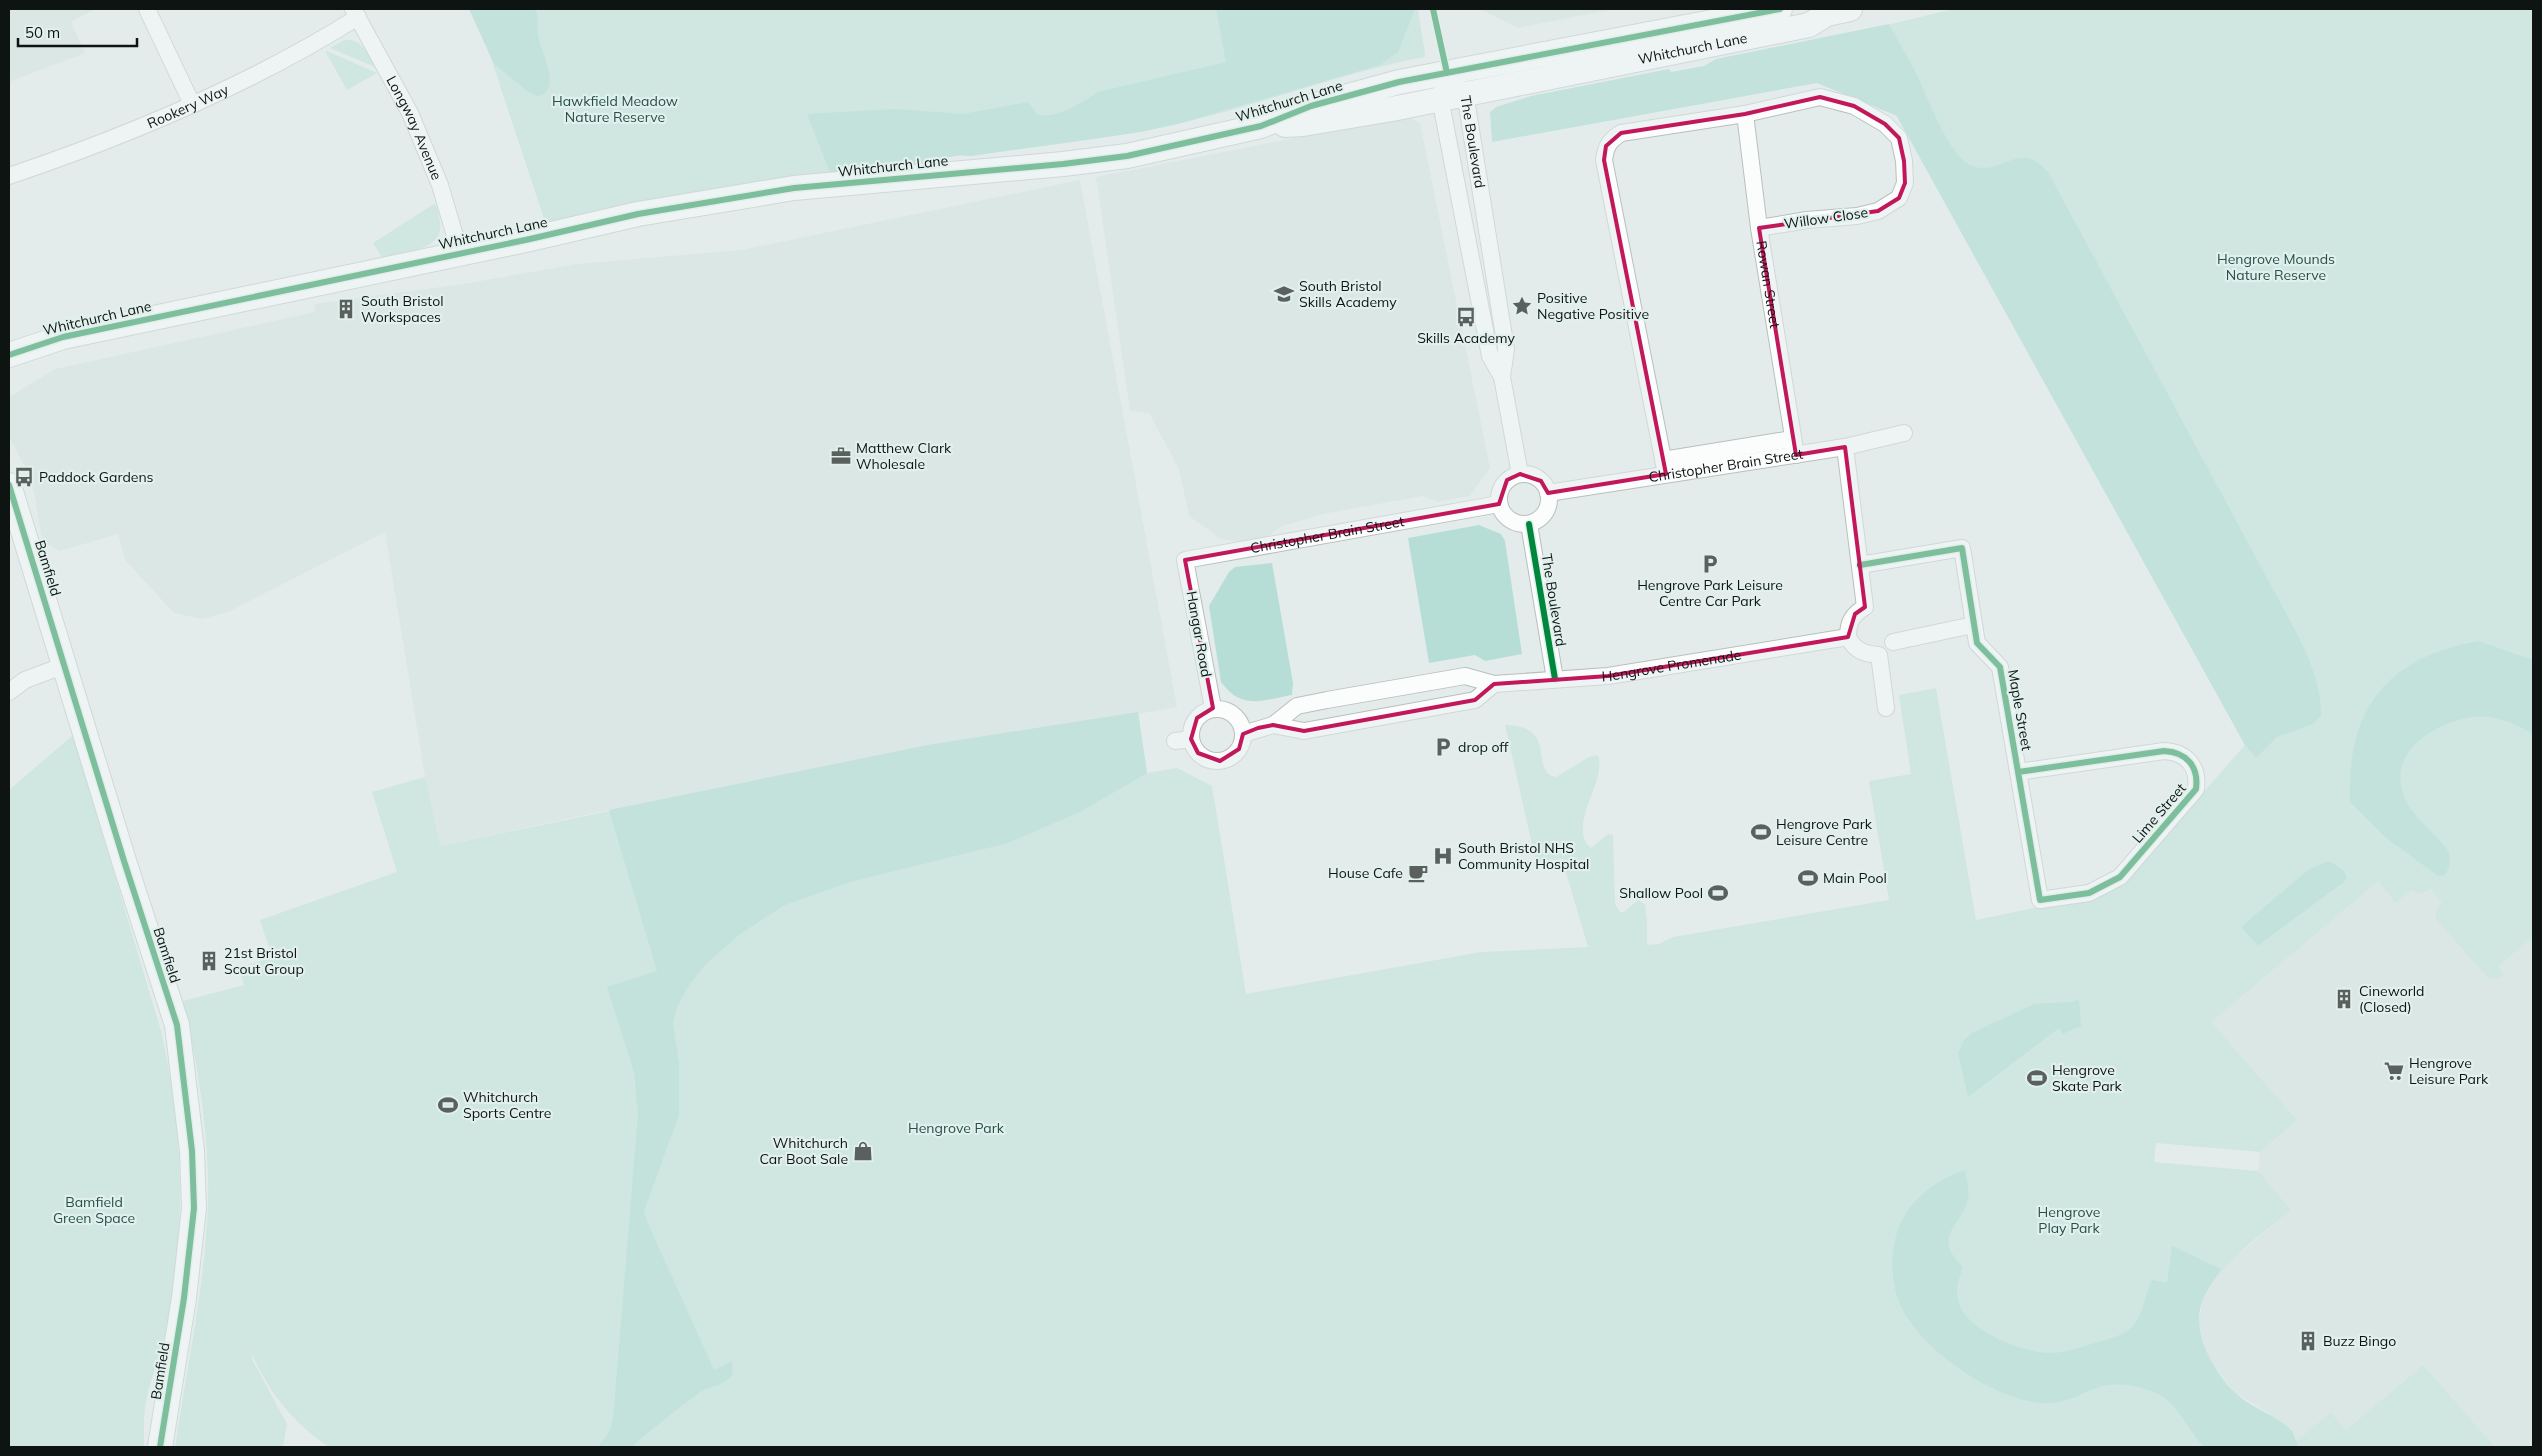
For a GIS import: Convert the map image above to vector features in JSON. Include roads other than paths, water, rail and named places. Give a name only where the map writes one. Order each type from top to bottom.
[{"type":"street","points":[[147,9],[192,104]]},
{"type":"street","name":"Whitchurch Lane","points":[[1260,126],[1311,106],[1399,82],[1780,9]]},
{"type":"street","name":"Whitchurch Lane","points":[[9,355],[62,337],[638,214],[794,188],[1104,159],[1260,126],[1303,124],[1809,26],[1830,10]]},
{"type":"street","name":"Rookery Way","points":[[9,176],[126,133],[267,70],[356,13]]},
{"type":"street","name":"Longway Avenue","points":[[356,13],[385,64],[417,130],[440,185],[460,253]]},
{"type":"street","name":"The Boulevard","points":[[1447,73],[1464,93],[1506,349],[1502,377],[1520,474]]},
{"type":"street","name":"The Boulevard","points":[[1447,73],[1440,98],[1490,356],[1502,377]]},
{"type":"street","name":"Willow Close","points":[[1665,467],[1604,160],[1606,146],[1611,139],[1621,134],[1745,114],[1820,97],[1854,106],[1885,124],[1899,138],[1904,160],[1905,184],[1899,198],[1878,210],[1857,216],[1807,220],[1759,228]]},
{"type":"street","name":"Rowan Street","points":[[1745,114],[1759,228],[1796,454]]},
{"type":"street","name":"Christopher Brain Street","points":[[1548,493],[1665,467],[1796,454],[1845,447],[1904,434]]},
{"type":"street","points":[[1665,467],[1786,440]]},
{"type":"street","points":[[1845,447],[1865,607],[1854,614],[1848,625],[1848,637],[1859,651],[1866,654],[1879,655],[1886,708]]},
{"type":"street","points":[[1520,474],[1531,475],[1541,481],[1548,493],[1548,505],[1541,517],[1529,524],[1515,523],[1504,516],[1499,504],[1499,493],[1507,480],[1520,474]]},
{"type":"street","name":"Bamfield","points":[[9,486],[124,861],[177,1025],[192,1150],[193,1227],[184,1298],[160,1447]]},
{"type":"street","name":"Christopher Brain Street","points":[[1185,560],[1499,504]]},
{"type":"street","name":"The Boulevard","points":[[1529,524],[1555,680]]},
{"type":"street","name":"Maple Street","points":[[1860,565],[1962,548],[1976,643],[2000,667],[2040,900]]},
{"type":"street","name":"Hangar Road","points":[[1185,560],[1213,708]]},
{"type":"street","points":[[1893,642],[1973,625]]},
{"type":"street","name":"Hengrove Promenade","points":[[1243,734],[1273,725],[1297,706],[1465,676],[1494,684],[1608,676],[1848,637]]},
{"type":"street","points":[[9,692],[25,680],[65,665]]},
{"type":"street","name":"Hengrove Promenade","points":[[1273,725],[1304,731],[1414,712],[1475,700],[1494,684]]},
{"type":"street","points":[[1213,708],[1232,714],[1241,726],[1243,734],[1239,749],[1228,759],[1220,761],[1212,761],[1198,754],[1183,740],[1197,718],[1213,708]]},
{"type":"street","name":"Lime Street","points":[[2018,772],[2164,751],[2178,752],[2196,770],[2196,790],[2120,876],[2089,892],[2040,900]]},
{"type":"place","name":"South Bristol Skills Academy","points":[[1284,294]]},
{"type":"place","name":"Positive Negative Positive","points":[[1522,306]]},
{"type":"place","name":"South Bristol Workspaces","points":[[346,309]]},
{"type":"place","name":"Skills Academy","points":[[1466,317]]},
{"type":"place","name":"Matthew Clark Wholesale","points":[[841,456]]},
{"type":"place","name":"Paddock Gardens","points":[[24,477]]},
{"type":"place","name":"Hengrove Park Leisure Centre Car Park","points":[[1710,564]]},
{"type":"place","name":"drop off","points":[[1443,747]]},
{"type":"place","name":"Hengrove Park Leisure Centre","points":[[1761,832]]},
{"type":"place","name":"South Bristol NHS Community Hospital","points":[[1443,856]]},
{"type":"place","name":"House Cafe","points":[[1418,873]]},
{"type":"place","name":"Main Pool","points":[[1808,878]]},
{"type":"place","name":"Shallow Pool","points":[[1718,893]]},
{"type":"place","name":"21st Bristol Scout Group","points":[[209,961]]},
{"type":"place","name":"Cineworld (Closed)","points":[[2344,999]]},
{"type":"place","name":"Hengrove Leisure Park","points":[[2394,1071]]},
{"type":"place","name":"Hengrove Skate Park","points":[[2037,1078]]},
{"type":"place","name":"Whitchurch Sports Centre","points":[[448,1105]]},
{"type":"place","name":"Whitchurch Car Boot Sale","points":[[863,1151]]},
{"type":"place","name":"Buzz Bingo","points":[[2308,1341]]},
{"type":"park label","name":"Hawkfield Meadow Nature Reserve","points":[[615,109]]},
{"type":"park label","name":"Hengrove Mounds Nature Reserve","points":[[2276,268]]},
{"type":"park label","name":"Hengrove Park","points":[[956,1128]]},
{"type":"park label","name":"Bamfield Green Space","points":[[94,1210]]},
{"type":"park label","name":"Hengrove Play Park","points":[[2069,1220]]}]
